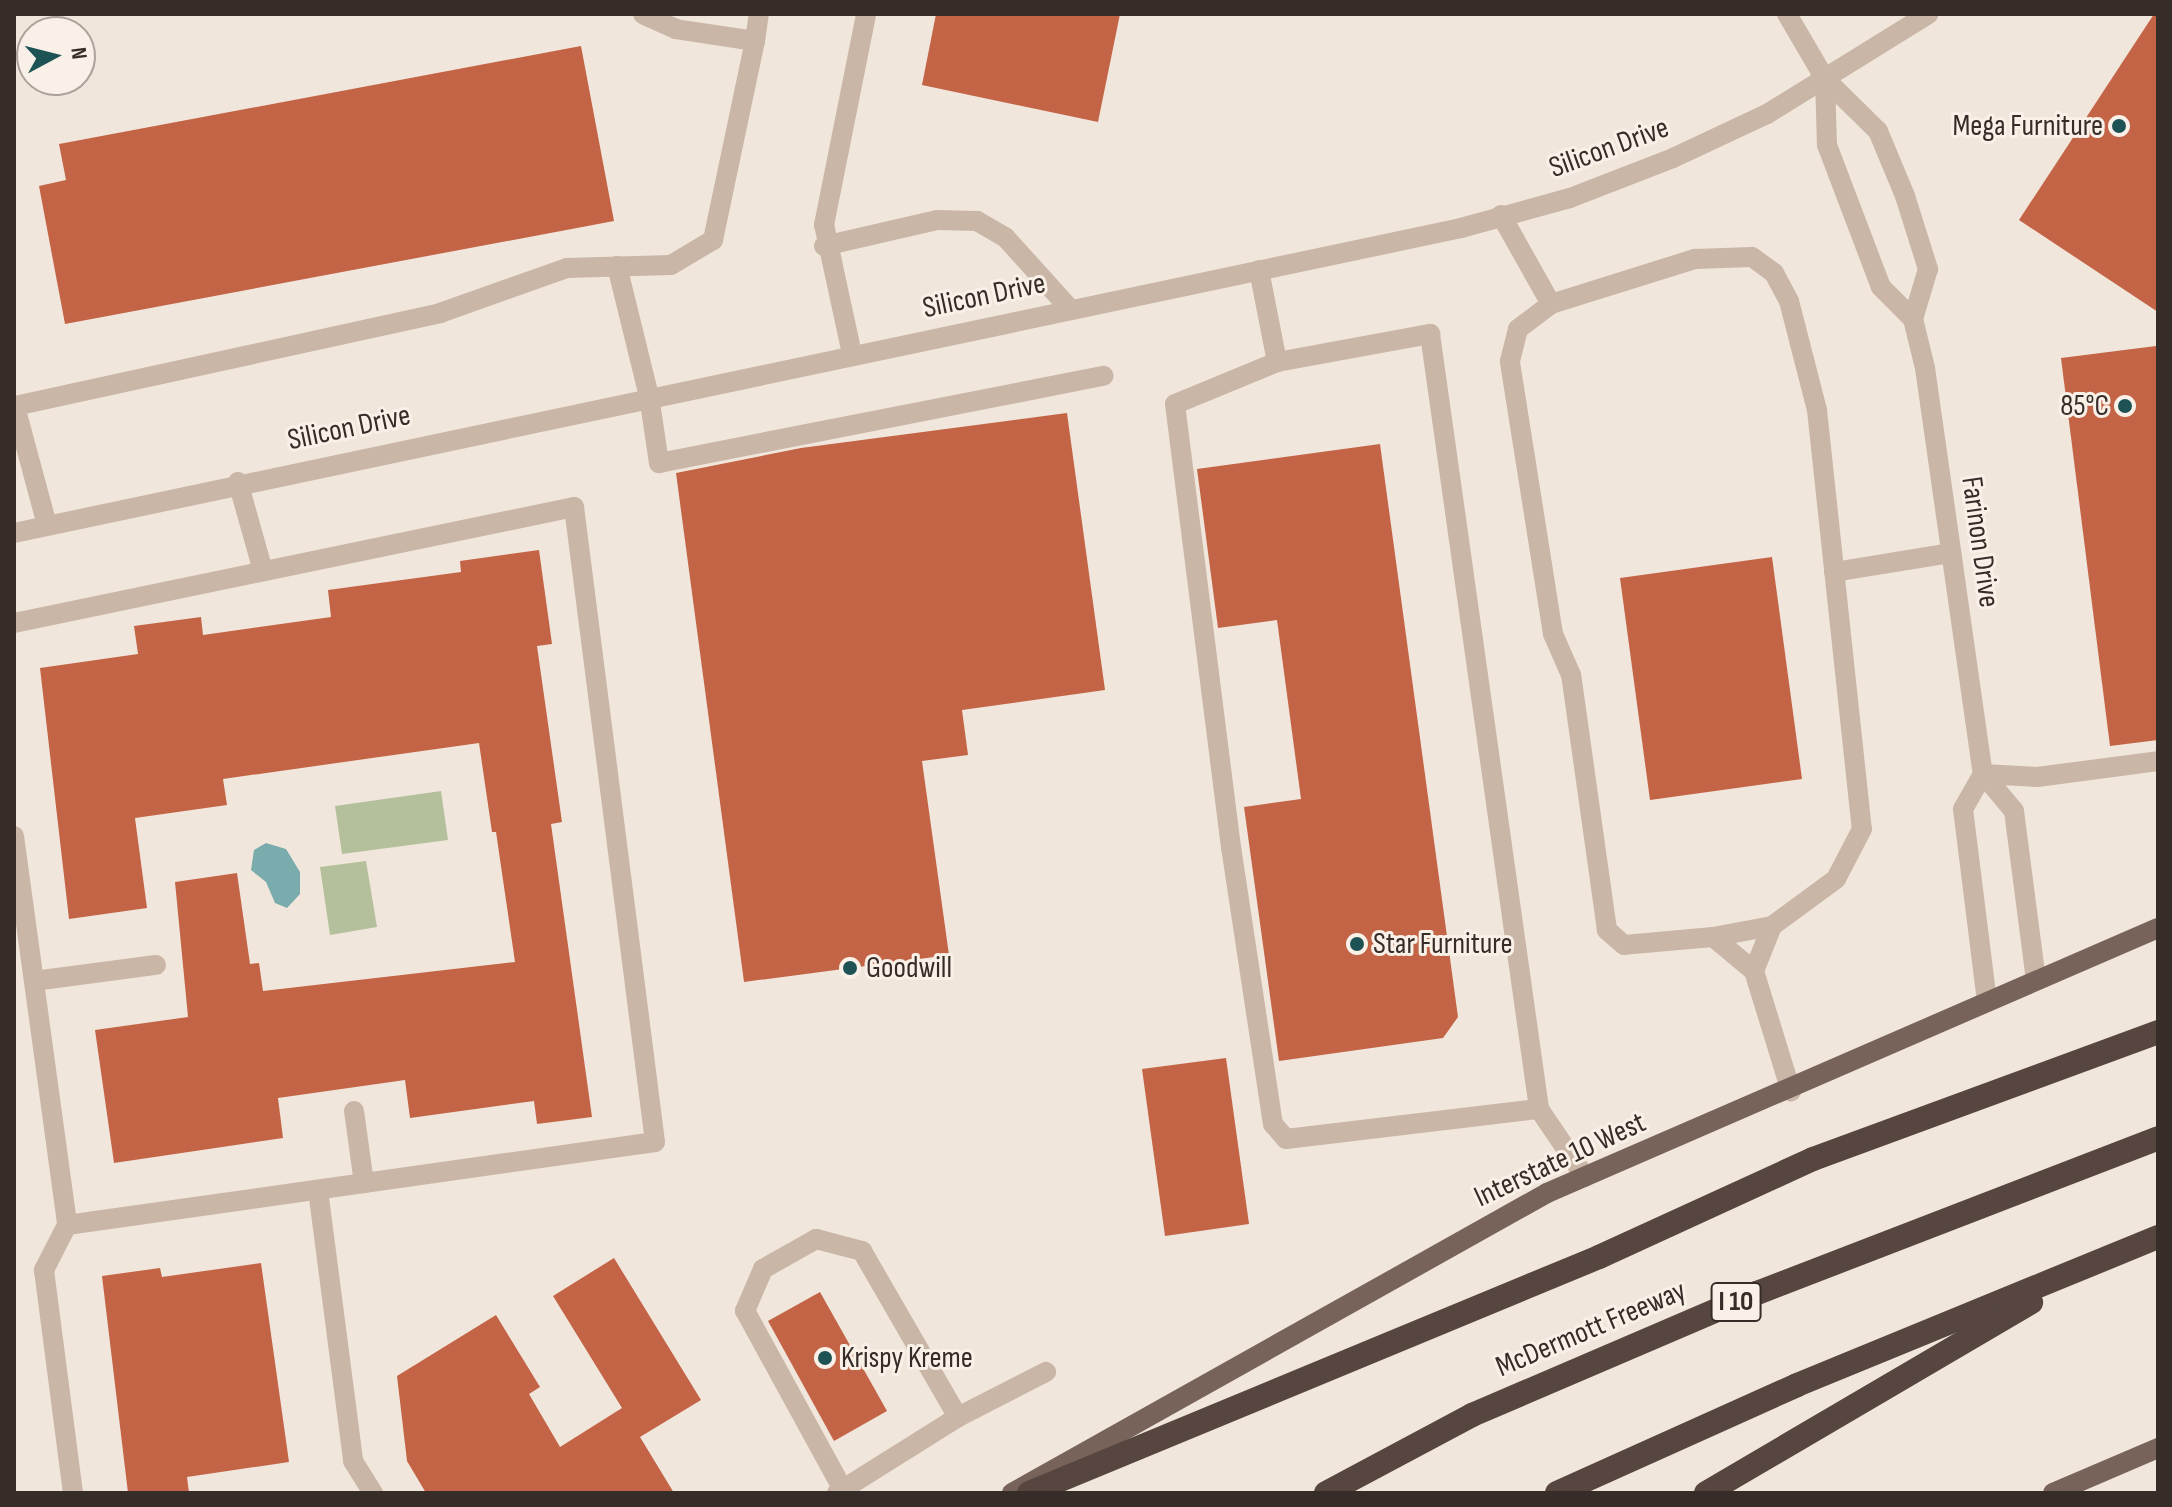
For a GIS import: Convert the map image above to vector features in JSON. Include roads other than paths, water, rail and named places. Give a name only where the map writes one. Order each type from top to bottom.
[{"type":"highway","points":[[1029,1493],[1599,1257],[1813,1159],[2158,1032]]},
{"type":"highway","name":"McDermott Freeway","points":[[1326,1493],[1472,1415],[1742,1299],[2158,1138]]},
{"type":"highway","points":[[1557,1493],[1797,1385],[2158,1237]]},
{"type":"highway","points":[[1706,1493],[1819,1422],[2124,1250]]},
{"type":"main road","name":"Interstate 10 West","points":[[1012,1493],[1585,1177],[1791,1091],[1987,1001],[2158,928]]},
{"type":"main road","points":[[2053,1493],[2158,1448]]},
{"type":"street","points":[[643,14],[676,29],[755,41]]},
{"type":"street","points":[[47,525],[14,403],[440,313],[567,268],[671,265],[713,240],[759,14]]},
{"type":"street","points":[[852,354],[824,246],[824,225],[866,14]]},
{"type":"street","points":[[1787,14],[1825,79],[1878,131],[1905,196],[1928,269],[1913,319],[1881,287],[1827,145],[1825,79]]},
{"type":"street","name":"Silicon Drive","points":[[14,533],[238,482],[1259,270],[1570,198],[1673,158],[1825,79],[1928,14]]},
{"type":"street","points":[[1501,215],[1551,304]]},
{"type":"street","points":[[824,246],[937,220],[977,221],[1005,237],[1070,309]]},
{"type":"street","points":[[1752,257],[1774,273],[1789,301],[1817,410],[1834,572],[1862,829],[1836,879],[1772,926],[1713,937],[1624,945],[1607,930],[1571,675],[1553,634],[1510,361],[1518,329],[1551,304],[1695,259],[1752,257]]},
{"type":"street","points":[[617,266],[649,396],[659,463],[1104,376]]},
{"type":"street","points":[[1259,270],[1277,362]]},
{"type":"street","name":"Farinon Drive","points":[[1913,319],[1925,368],[1983,774]]},
{"type":"street","points":[[1539,1109],[1286,1139],[1273,1124],[1231,847],[1175,404],[1277,362],[1430,334],[1539,1109],[1585,1177]]},
{"type":"street","points":[[238,482],[263,571]]},
{"type":"street","points":[[14,623],[574,507],[655,1142],[67,1225]]},
{"type":"street","points":[[1834,572],[1951,553]]},
{"type":"street","points":[[1983,774],[2037,777],[2158,761]]},
{"type":"street","points":[[1983,774],[2014,811],[2036,981]]},
{"type":"street","points":[[1983,774],[1963,809],[1987,1001]]},
{"type":"street","points":[[14,836],[67,1225],[44,1270],[73,1493]]},
{"type":"street","points":[[1754,971],[1772,926]]},
{"type":"street","points":[[1713,937],[1754,971],[1791,1091]]},
{"type":"street","points":[[34,981],[156,965]]},
{"type":"street","points":[[354,1111],[364,1183]]},
{"type":"street","points":[[318,1190],[353,1461],[373,1493]]},
{"type":"street","points":[[958,1417],[862,1251],[816,1239],[763,1269],[745,1311],[839,1489],[958,1417],[1046,1372]]},
{"type":"water","points":[[266,843],[286,849],[300,872],[300,894],[287,908],[275,903],[266,882],[251,870],[254,850]]},
{"type":"place","name":"Mega Furniture","points":[[2119,126]]},
{"type":"place","name":"85°C","points":[[2125,406]]},
{"type":"place","name":"Star Furniture","points":[[1357,944]]},
{"type":"place","name":"Goodwill","points":[[850,968]]},
{"type":"place","name":"Krispy Kreme","points":[[825,1358]]}]
